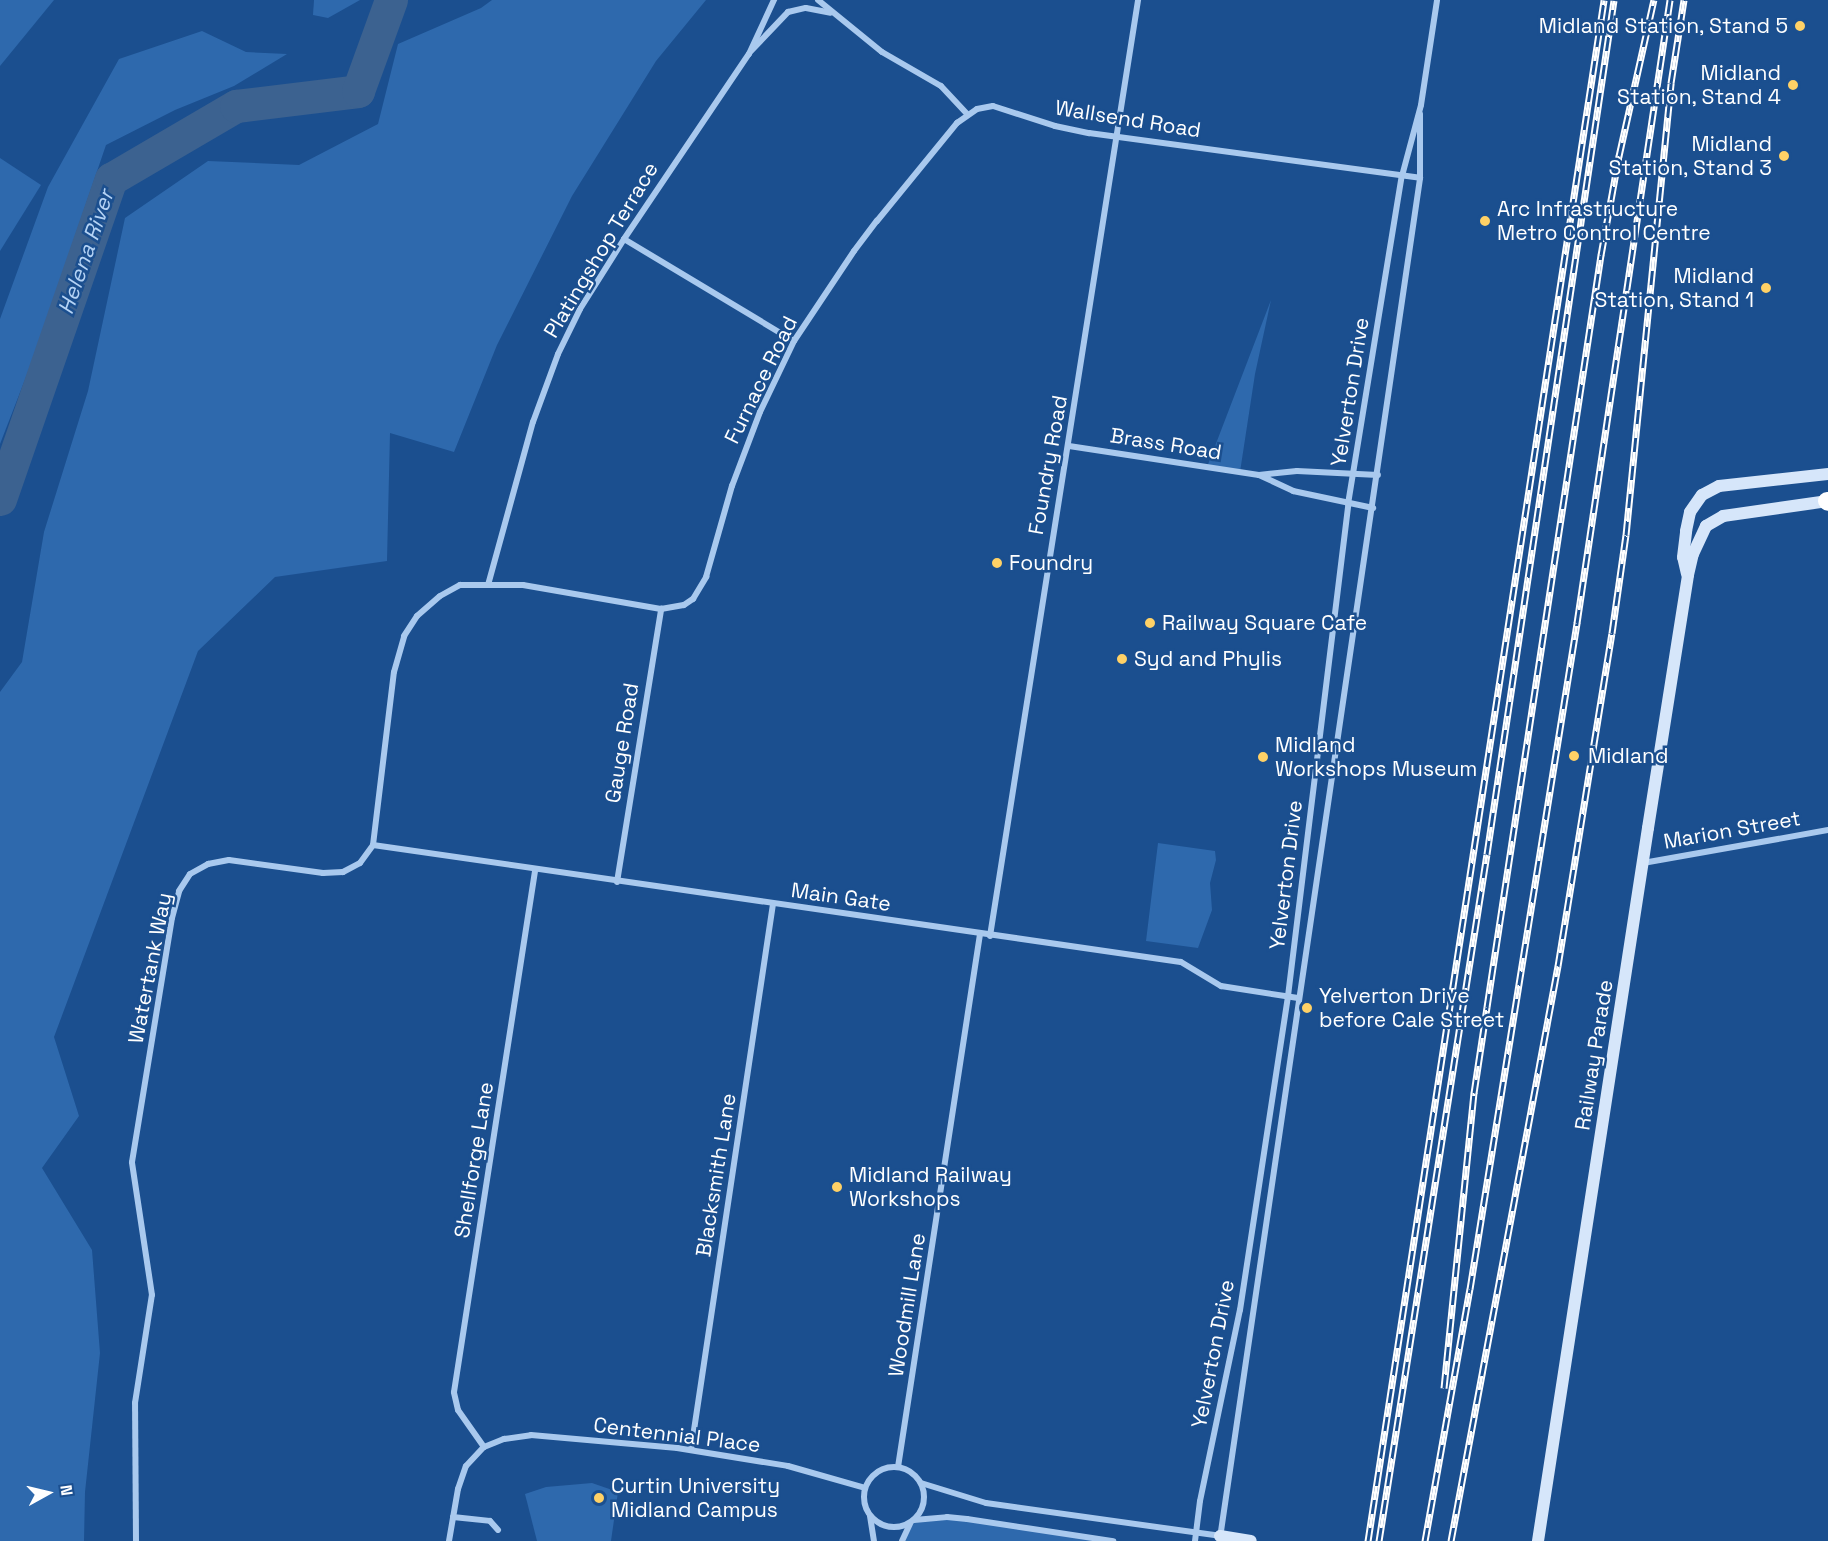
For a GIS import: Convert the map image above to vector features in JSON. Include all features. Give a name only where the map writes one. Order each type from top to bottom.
[{"type":"street","points":[[749,54],[774,0]]},
{"type":"street","points":[[818,0],[832,14],[882,52],[941,86],[967,114]]},
{"type":"street","name":"Foundry Road","points":[[990,936],[1059,486],[1069,446],[1138,0]]},
{"type":"street","name":"Yelverton Drive","points":[[1195,1541],[1239,1310],[1288,996],[1348,504],[1402,176],[1421,105],[1437,0]]},
{"type":"street","points":[[749,54],[788,12],[806,8],[832,14]]},
{"type":"street","name":"Platingshop Terrace","points":[[488,585],[533,423],[558,354],[580,309],[624,239],[749,54]]},
{"type":"street","name":"Yelverton Drive","points":[[1220,1538],[1420,178],[1421,105]]},
{"type":"street","name":"Wallsend Road","points":[[967,114],[985,106],[993,106],[1055,126],[1420,178]]},
{"type":"street","name":"Furnace Road","points":[[660,609],[684,605],[701,589],[732,486],[760,412],[794,341],[859,243],[957,123],[967,114]]},
{"type":"street","points":[[624,239],[794,341]]},
{"type":"street","name":"Brass Road","points":[[1069,446],[1259,475],[1297,471],[1378,475]]},
{"type":"street","name":"Railway Parade","points":[[1688,575],[1683,557],[1690,512],[1702,495],[1719,486],[1828,474]]},
{"type":"street","name":"Brass Road","points":[[1259,475],[1293,491],[1373,508]]},
{"type":"street","name":"Railway Parade","points":[[1538,1541],[1688,575],[1702,532],[1712,522],[1723,516],[1828,501]]},
{"type":"street","points":[[373,845],[394,672],[404,636],[417,616],[440,596],[460,585],[523,585],[660,609]]},
{"type":"street","name":"Gauge Road","points":[[617,882],[660,609]]},
{"type":"street","name":"Marion Street","points":[[1643,864],[1828,830]]},
{"type":"street","name":"Main Gate","points":[[373,845],[535,871],[1181,962],[1221,986],[1298,998]]},
{"type":"street","name":"Watertank Way","points":[[136,1541],[135,1403],[152,1295],[132,1162],[172,918],[179,891],[190,874],[208,864],[229,860],[323,873],[343,872],[360,863],[373,845]]},
{"type":"street","name":"Shellforge Lane","points":[[484,1447],[458,1410],[454,1392],[535,871]]},
{"type":"street","name":"Blacksmith Lane","points":[[691,1450],[773,904]]},
{"type":"street","name":"Woodmill Lane","points":[[898,1467],[980,934]]},
{"type":"street","name":"Centennial Place","points":[[484,1447],[504,1439],[531,1435],[691,1450],[788,1466],[865,1488]]},
{"type":"street","points":[[449,1541],[458,1489],[466,1466],[484,1447]]},
{"type":"street","points":[[874,1541],[870,1516],[863,1498],[865,1488],[868,1480],[881,1469],[898,1467],[916,1475],[921,1483],[924,1503],[902,1541]]},
{"type":"street","points":[[921,1483],[986,1503],[1251,1541]]},
{"type":"street","points":[[870,1516],[884,1526],[902,1527],[912,1522],[947,1517],[1113,1541]]},
{"type":"street","points":[[453,1517],[490,1521],[498,1530]]},
{"type":"shaded area","points":[[0,0],[54,0],[0,66]]},
{"type":"shaded area","points":[[314,0],[360,0],[328,18],[313,15]]},
{"type":"shaded area","points":[[492,0],[706,0],[656,61],[572,196],[497,345],[454,452],[390,433],[387,561],[275,577],[198,651],[54,1037],[79,1116],[42,1168],[92,1250],[100,1353],[85,1492],[84,1541],[0,1541],[0,692],[22,662],[44,532],[88,391],[125,218],[208,161],[299,165],[378,124],[398,44],[481,8]]},
{"type":"shaded area","points":[[202,31],[246,52],[287,54],[234,86],[175,110],[106,145],[33,359],[0,444],[0,319],[48,187],[119,59]]},
{"type":"shaded area","points":[[0,158],[41,185],[0,251]]},
{"type":"shaded area","points":[[1271,300],[1255,374],[1240,472],[1207,467]]},
{"type":"shaded area","points":[[1158,843],[1215,851],[1216,860],[1210,883],[1212,910],[1198,948],[1146,941]]},
{"type":"shaded area","points":[[592,1483],[618,1492],[611,1541],[537,1541],[525,1494],[546,1487]]},
{"type":"shaded area","points":[[947,1517],[1113,1541],[902,1541],[914,1520]]},
{"type":"waterway","name":"Helena River","points":[[0,499],[111,179],[236,106],[358,91],[391,0]]},
{"type":"railway","points":[[1368,1541],[1604,0]]},
{"type":"railway","points":[[1379,1541],[1487,854],[1614,0]]},
{"type":"railway","points":[[1444,1388],[1474,1093],[1487,1007],[1601,255],[1619,156],[1654,0]]},
{"type":"railway","points":[[1425,1541],[1470,1289],[1577,623],[1670,0]]},
{"type":"railway","points":[[1451,1541],[1558,966],[1612,633],[1626,535],[1671,83],[1684,0]]},
{"type":"place","name":"Midland Station, Stand 5","points":[[1800,26]]},
{"type":"place","name":"Midland Station, Stand 4","points":[[1793,85]]},
{"type":"place","name":"Midland Station, Stand 3","points":[[1784,156]]},
{"type":"place","name":"Arc Infrastructure Metro Control Centre","points":[[1485,221]]},
{"type":"place","name":"Midland Station, Stand 1","points":[[1766,288]]},
{"type":"place","name":"Foundry","points":[[997,563]]},
{"type":"place","name":"Railway Square Cafe","points":[[1150,623]]},
{"type":"place","name":"Syd and Phylis","points":[[1122,659]]},
{"type":"place","name":"Midland","points":[[1574,756]]},
{"type":"place","name":"Midland Workshops Museum","points":[[1263,757]]},
{"type":"place","name":"Yelverton Drive before Cale Street","points":[[1307,1008]]},
{"type":"place","name":"Midland Railway Workshops","points":[[837,1187]]},
{"type":"place","name":"Curtin University Midland Campus","points":[[599,1498]]}]
